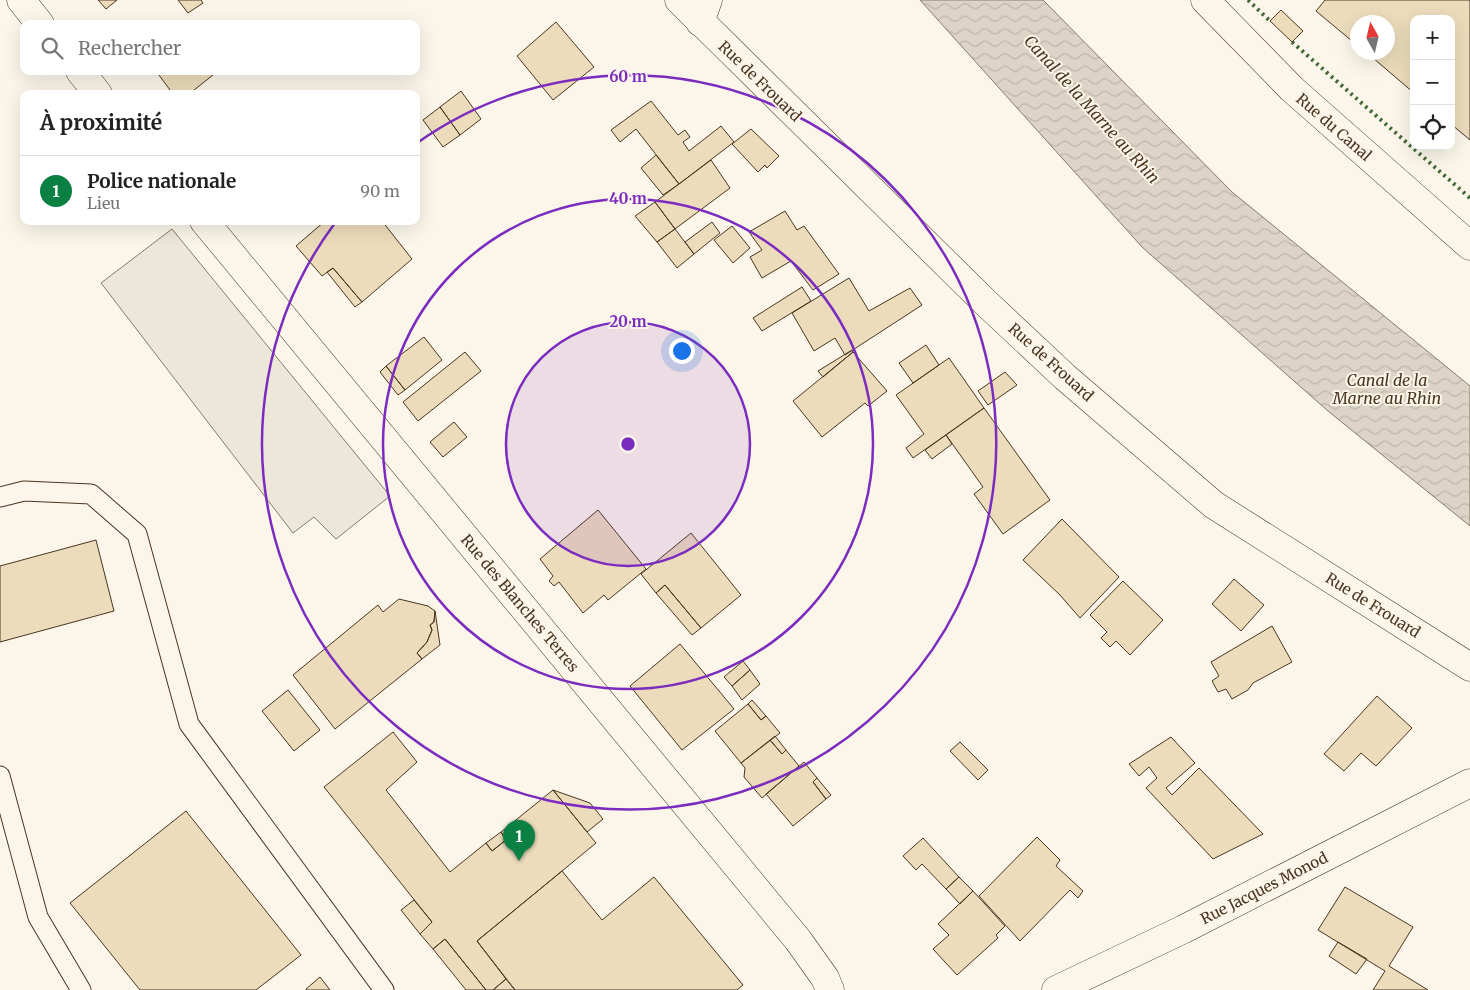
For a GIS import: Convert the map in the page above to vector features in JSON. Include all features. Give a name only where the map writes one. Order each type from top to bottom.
[{"type":"street","points":[[21,0],[37,20]]},
{"type":"street","name":"Rue de Frouard","points":[[679,0],[704,11],[986,302],[1064,377],[1214,505],[1470,667]]},
{"type":"street","name":"Rue du Canal","points":[[1205,0],[1292,89],[1470,246]]},
{"type":"street","points":[[83,75],[95,90]]},
{"type":"street","name":"Rue des Blanches Terres","points":[[207,225],[798,940],[825,978],[830,990]]},
{"type":"street","name":"Rue Jacques Monod","points":[[1056,990],[1184,929],[1470,783]]},
{"type":"lane","points":[[0,498],[24,491],[91,494],[137,534],[189,724],[384,990]]},
{"type":"lane","points":[[0,776],[38,917],[81,990]]},
{"type":"shaded area","points":[[172,229],[390,496],[336,539],[314,517],[293,533],[101,283]]},
{"type":"water","name":"Canal de la Marne au Rhin","points":[[920,0],[1043,0],[1232,192],[1470,386],[1470,526],[1328,411],[1142,247]]},
{"type":"building","points":[[98,0],[117,0],[106,9]]},
{"type":"building","points":[[178,0],[201,0],[203,3],[188,13]]},
{"type":"building","points":[[1325,0],[1470,0],[1470,140],[1455,127],[1455,15],[1410,15],[1410,90],[1375,60],[1395,60],[1395,15],[1350,15],[1350,39],[1316,11]]},
{"type":"building","points":[[1281,10],[1303,31],[1292,42],[1270,21]]},
{"type":"building","points":[[556,22],[594,67],[553,100],[517,56]]},
{"type":"building","points":[[159,75],[213,75],[194,90],[170,90]]},
{"type":"building","points":[[461,91],[481,119],[460,135],[440,107]]},
{"type":"building","points":[[651,101],[678,135],[685,130],[690,137],[683,142],[689,151],[721,126],[734,142],[679,184],[636,129],[620,142],[611,130]]},
{"type":"building","points":[[440,107],[460,135],[443,147],[423,120]]},
{"type":"building","points":[[751,129],[779,156],[767,168],[765,165],[758,172],[732,144]]},
{"type":"building","points":[[656,155],[679,184],[663,195],[641,168]]},
{"type":"building","points":[[711,160],[730,188],[675,229],[655,202]]},
{"type":"building","points":[[655,202],[675,229],[657,242],[635,216]]},
{"type":"building","points":[[785,211],[797,230],[804,226],[839,274],[813,290],[791,261],[762,278],[750,257],[762,250],[749,232]]},
{"type":"building","points":[[712,222],[720,233],[694,254],[685,242]]},
{"type":"building","points":[[320,225],[385,225],[412,259],[362,302],[333,268],[322,276],[296,246]]},
{"type":"building","points":[[732,226],[750,248],[733,263],[714,240]]},
{"type":"building","points":[[675,229],[694,254],[677,268],[657,242]]},
{"type":"building","points":[[333,268],[362,302],[355,307],[327,272]]},
{"type":"building","points":[[849,278],[869,311],[910,288],[922,305],[845,355],[835,338],[814,351],[792,313]]},
{"type":"building","points":[[802,287],[811,301],[762,331],[753,318]]},
{"type":"building","points":[[424,337],[442,360],[405,390],[386,366]]},
{"type":"building","points":[[926,345],[939,365],[913,383],[899,363]]},
{"type":"building","points":[[852,350],[853,352],[823,377],[818,371]]},
{"type":"building","points":[[465,352],[481,371],[418,421],[403,402]]},
{"type":"building","points":[[853,352],[887,391],[868,406],[865,403],[822,437],[793,401]]},
{"type":"building","points":[[949,358],[984,408],[913,458],[906,448],[924,434],[896,395]]},
{"type":"building","points":[[386,366],[405,390],[398,395],[380,372]]},
{"type":"building","points":[[1005,372],[1017,385],[988,405],[978,391]]},
{"type":"building","points":[[984,408],[1050,500],[1003,534],[974,494],[983,487],[946,435]]},
{"type":"building","points":[[454,422],[467,437],[443,457],[430,442]]},
{"type":"building","points":[[946,435],[952,444],[932,459],[925,450]]},
{"type":"building","points":[[598,510],[646,569],[608,600],[604,595],[583,613],[559,582],[554,586],[549,581],[553,576],[540,559]]},
{"type":"building","points":[[1062,519],[1119,577],[1080,618],[1060,595],[1023,560]]},
{"type":"building","points":[[691,533],[741,595],[701,628],[665,585],[656,593],[641,574]]},
{"type":"building","points":[[96,540],[114,611],[0,642],[0,566]]},
{"type":"building","points":[[1234,579],[1264,605],[1241,631],[1212,604]]},
{"type":"building","points":[[1123,581],[1163,620],[1130,655],[1116,641],[1110,647],[1101,638],[1107,632],[1090,615]]},
{"type":"building","points":[[665,585],[701,628],[692,635],[656,593]]},
{"type":"building","points":[[399,599],[428,606],[435,611],[434,622],[430,625],[432,630],[427,642],[417,653],[422,659],[335,729],[293,675],[378,605],[383,612]]},
{"type":"building","points":[[435,611],[440,645],[422,659],[417,653],[427,642],[432,630],[430,625],[434,622]]},
{"type":"building","points":[[1272,626],[1292,662],[1253,683],[1248,690],[1232,699],[1226,689],[1218,692],[1212,681],[1219,676],[1211,662]]},
{"type":"building","points":[[680,644],[734,709],[682,750],[630,686]]},
{"type":"building","points":[[743,661],[750,670],[732,686],[724,677]]},
{"type":"building","points":[[750,670],[760,684],[742,700],[732,686]]},
{"type":"building","points":[[288,690],[320,730],[294,751],[262,711]]},
{"type":"building","points":[[1377,696],[1412,728],[1376,766],[1361,753],[1344,771],[1324,754]]},
{"type":"building","points":[[752,700],[766,716],[761,720],[748,704]]},
{"type":"building","points":[[748,704],[761,720],[766,716],[780,733],[741,763],[715,731]]},
{"type":"building","points":[[393,732],[417,762],[386,790],[450,872],[486,843],[492,851],[506,840],[501,832],[553,790],[596,843],[477,941],[506,979],[493,990],[486,990],[445,939],[433,949],[420,934],[432,922],[324,787]]},
{"type":"building","points":[[775,736],[786,750],[782,754],[770,740]]},
{"type":"building","points":[[1171,737],[1195,763],[1166,788],[1172,795],[1199,768],[1263,834],[1213,859],[1146,788],[1157,778],[1149,767],[1139,776],[1129,764]]},
{"type":"building","points":[[770,740],[782,754],[786,750],[799,766],[762,798],[744,777],[745,768],[741,763]]},
{"type":"building","points":[[960,742],[988,770],[978,780],[950,751]]},
{"type":"building","points":[[804,762],[817,778],[813,782],[826,799],[793,826],[766,794]]},
{"type":"building","points":[[817,778],[831,795],[826,799],[813,782]]},
{"type":"building","points":[[553,790],[590,803],[603,819],[587,832]]},
{"type":"building","points":[[186,811],[301,955],[256,990],[140,990],[70,903]]},
{"type":"building","points":[[501,832],[506,840],[492,851],[486,843]]},
{"type":"building","points":[[1037,837],[1060,860],[1056,866],[1083,891],[1078,898],[1070,890],[1020,941],[979,896]]},
{"type":"building","points":[[923,838],[959,877],[946,889],[922,864],[916,870],[903,856]]},
{"type":"building","points":[[562,871],[602,920],[654,877],[743,985],[737,990],[515,990],[477,941]]},
{"type":"building","points":[[959,877],[973,891],[960,904],[946,889]]},
{"type":"building","points":[[1345,887],[1413,927],[1389,966],[1428,990],[1373,990],[1385,971],[1318,930]]},
{"type":"building","points":[[973,891],[1005,926],[996,935],[998,938],[957,975],[933,949],[949,935],[938,924]]},
{"type":"building","points":[[414,900],[432,922],[420,934],[401,910]]},
{"type":"building","points":[[445,939],[486,990],[466,990],[433,949]]},
{"type":"building","points":[[1338,942],[1367,959],[1356,974],[1329,956]]},
{"type":"building","points":[[320,977],[330,990],[306,989]]},
{"type":"building","points":[[506,979],[515,990],[493,990]]},
{"type":"hedge","points":[[1248,0],[1270,21]]},
{"type":"hedge","points":[[1292,42],[1470,198]]},
{"type":"place","name":"Police nationale","points":[[519,861]]}]
